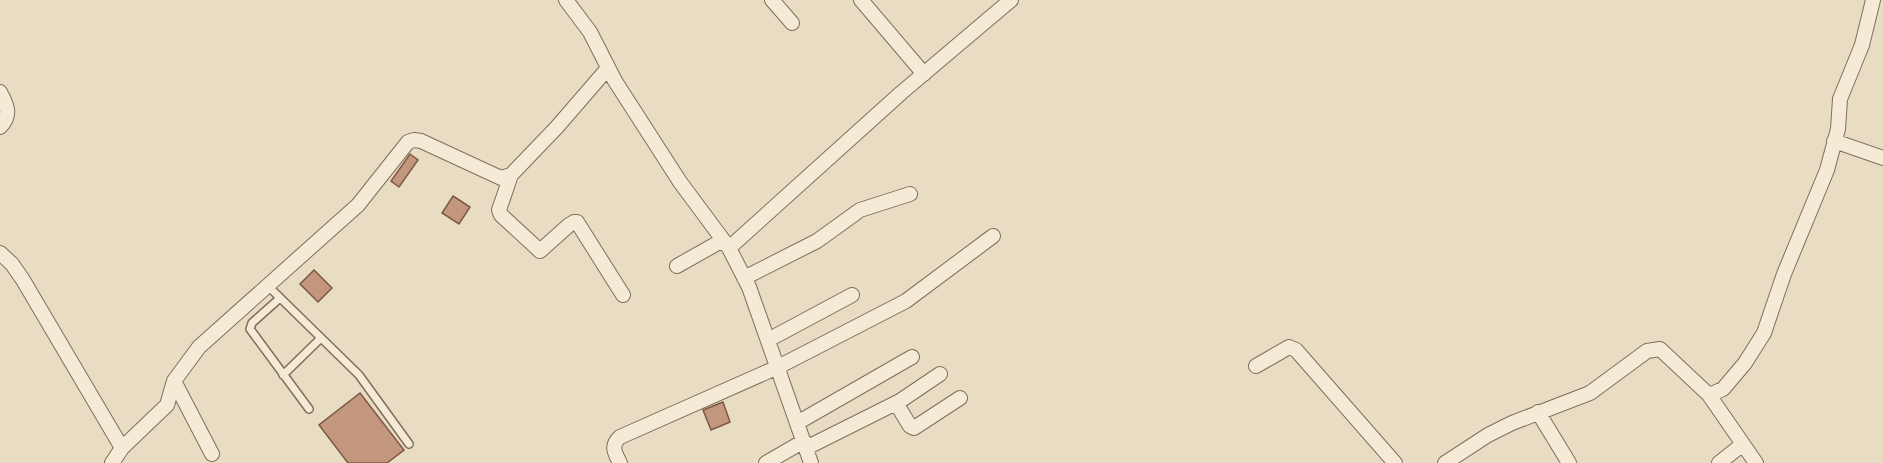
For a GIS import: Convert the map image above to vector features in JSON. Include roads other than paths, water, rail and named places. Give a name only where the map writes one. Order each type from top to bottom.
[{"type":"street","points":[[566,0],[590,32],[615,81],[680,182],[726,244],[749,287],[811,463]]},
{"type":"street","points":[[772,0],[792,23]]},
{"type":"street","points":[[861,0],[924,74]]},
{"type":"street","points":[[677,266],[726,244],[1011,0]]},
{"type":"street","points":[[1709,395],[1723,389],[1745,363],[1764,333],[1784,274],[1827,171],[1838,129],[1840,99],[1862,45],[1873,0]]},
{"type":"street","points":[[608,68],[512,176],[499,210],[501,215],[540,251],[569,225],[577,222],[623,295]]},
{"type":"street","points":[[0,92],[9,112],[0,127]]},
{"type":"street","points":[[112,463],[122,448],[167,405],[174,381],[199,347],[358,205],[408,142],[422,141],[501,178],[512,176]]},
{"type":"street","points":[[1832,146],[1883,158]]},
{"type":"street","points":[[744,278],[817,241],[860,210],[910,194]]},
{"type":"street","points":[[620,463],[613,448],[620,437],[778,367],[906,301],[993,236]]},
{"type":"street","points":[[0,253],[12,264],[23,280],[122,448]]},
{"type":"street","points":[[768,340],[852,295]]},
{"type":"street","points":[[1256,366],[1289,347],[1296,350],[1395,463]]},
{"type":"street","points":[[1445,463],[1488,435],[1512,423],[1590,393],[1647,351],[1660,350],[1709,395],[1756,463]]},
{"type":"street","points":[[797,423],[912,357]]},
{"type":"street","points":[[766,463],[897,404],[940,374]]},
{"type":"street","points":[[174,381],[212,454]]},
{"type":"street","points":[[897,404],[910,426],[914,428],[960,398]]},
{"type":"street","points":[[1538,412],[1569,463]]},
{"type":"street","points":[[1719,463],[1743,444]]},
{"type":"lane","points":[[268,286],[365,383],[409,444]]},
{"type":"lane","points":[[280,298],[252,323],[250,329],[309,409]]},
{"type":"lane","points":[[283,375],[321,338]]}]
